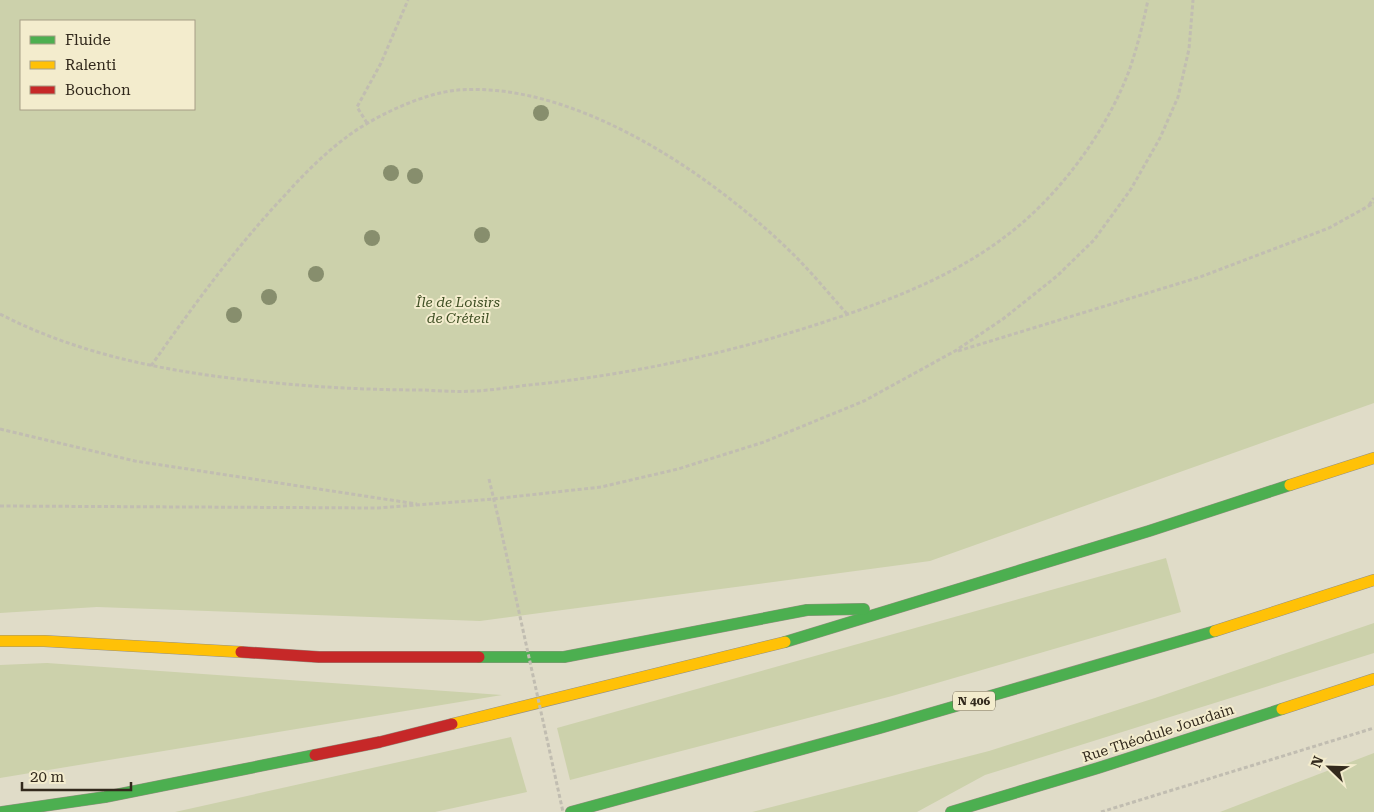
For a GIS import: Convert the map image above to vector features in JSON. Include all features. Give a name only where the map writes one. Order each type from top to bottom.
[{"type":"main road","points":[[2,812],[104,797],[380,742],[802,638],[1149,531],[1374,458]]},
{"type":"main road","name":"N 406","points":[[571,812],[880,728],[1165,647],[1374,580]]},
{"type":"main road","points":[[0,641],[44,641],[319,657],[564,657],[807,610],[896,608]]},
{"type":"main road","name":"Rue Théodule Jourdain","points":[[951,812],[1098,768],[1374,679]]},
{"type":"path","points":[[367,123],[357,107],[381,63],[408,0]]},
{"type":"path","points":[[0,314],[21,325],[69,344],[151,366],[223,378],[303,386],[378,390],[476,391],[574,381],[675,364],[770,340],[848,315],[925,284],[966,263],[1003,238],[1043,204],[1082,157],[1110,112],[1129,72],[1148,0]]},
{"type":"path","points":[[0,506],[378,508],[493,499],[601,486],[678,469],[764,442],[864,401],[955,351],[1003,319],[1057,276],[1094,240],[1130,189],[1160,138],[1178,97],[1189,48],[1193,0]]},
{"type":"path","points":[[151,366],[229,258],[307,171],[344,139],[367,123],[394,109],[433,95],[456,90],[514,92],[544,99],[581,112],[658,149],[696,172],[794,255],[848,315]]},
{"type":"path","points":[[1369,205],[1374,198]]},
{"type":"path","points":[[955,351],[994,341],[1200,277],[1329,228],[1374,203]]},
{"type":"path","points":[[0,429],[135,461],[422,505]]},
{"type":"path","points":[[490,479],[563,812]]},
{"type":"path","points":[[1101,812],[1374,728]]},
{"type":"green space","name":"Île de Loisirs de Créteil","points":[[0,0],[1374,0],[1374,403],[930,561],[480,621],[97,607],[0,613]]},
{"type":"green space","points":[[1166,558],[1181,612],[892,696],[570,780],[557,728]]},
{"type":"green space","points":[[1374,623],[1374,653],[985,775],[917,812],[752,812],[989,751],[1155,698]]},
{"type":"green space","points":[[47,663],[502,695],[0,778],[0,665]]},
{"type":"green space","points":[[511,737],[527,792],[435,812],[175,812]]},
{"type":"green space","points":[[1374,753],[1374,812],[1220,812]]},
{"type":"traffic: fast","points":[[785,642],[1149,531],[1290,485]]},
{"type":"traffic: fast","points":[[479,657],[564,657],[807,610],[864,609]]},
{"type":"traffic: fast","points":[[571,812],[880,728],[1215,631]]},
{"type":"traffic: fast","points":[[951,812],[1098,768],[1282,709]]},
{"type":"traffic: fast","points":[[2,812],[105,797],[315,755]]},
{"type":"traffic: slow","points":[[1290,485],[1374,458]]},
{"type":"traffic: slow","points":[[1215,631],[1374,580]]},
{"type":"traffic: slow","points":[[0,641],[44,641],[241,652]]},
{"type":"traffic: slow","points":[[452,724],[785,642]]},
{"type":"traffic: slow","points":[[1282,709],[1374,679]]},
{"type":"traffic: jam","points":[[241,652],[319,657],[479,657]]},
{"type":"traffic: jam","points":[[315,755],[380,742],[452,724]]}]
